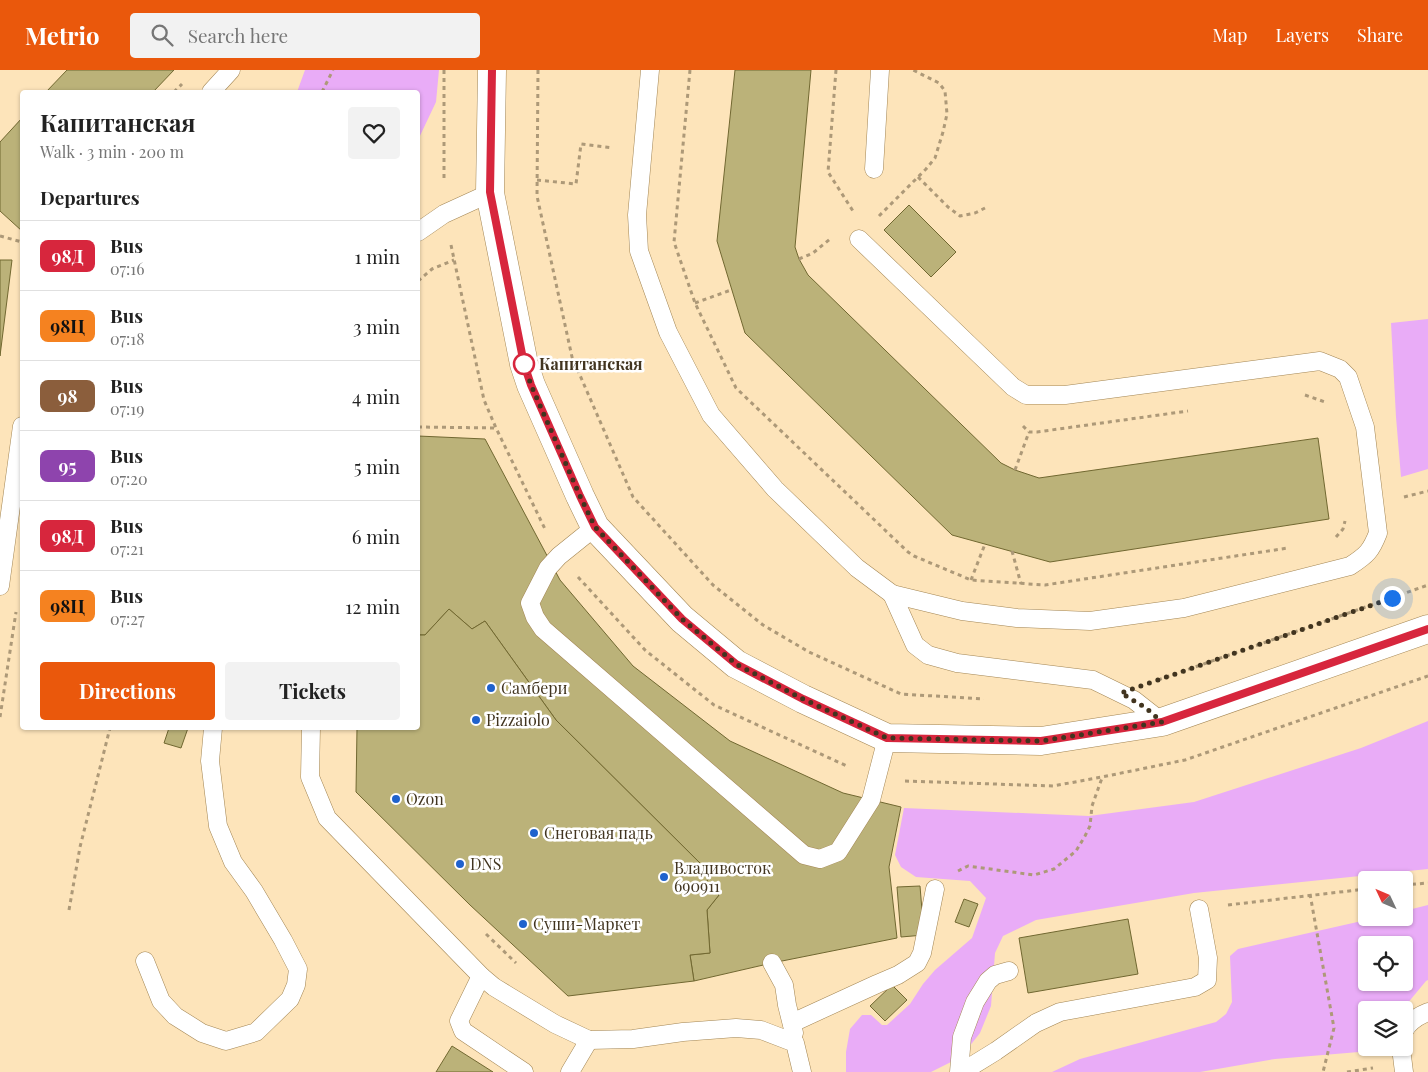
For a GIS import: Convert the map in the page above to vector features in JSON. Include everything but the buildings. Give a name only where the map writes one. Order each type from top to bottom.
[{"type":"main road","points":[[492,70],[490,192],[524,364],[531,385],[595,527],[682,619],[736,664],[803,699],[887,738],[1041,741],[1162,722],[1428,629]]},
{"type":"lane","points":[[213,90],[231,70]]},
{"type":"lane","points":[[650,70],[637,215],[639,251],[668,332],[711,415],[775,489],[858,568],[892,594],[962,611],[1017,618],[1090,621],[1184,608],[1350,566],[1372,548],[1378,533],[1365,427],[1348,377],[1340,369],[1320,361],[1065,395],[1026,395],[1013,387],[859,239]]},
{"type":"lane","points":[[874,169],[880,70]]},
{"type":"lane","points":[[420,231],[444,214],[490,192]]},
{"type":"lane","points":[[0,586],[20,441]]},
{"type":"lane","points":[[595,527],[559,556],[548,568],[530,603],[535,617],[543,628],[804,854],[820,859],[838,852],[871,800],[887,738]]},
{"type":"lane","points":[[892,594],[915,644],[928,655],[957,663],[1093,680],[1121,693],[1146,708],[1162,722]]},
{"type":"lane","points":[[145,961],[160,1001],[175,1016],[202,1033],[226,1041],[256,1032],[290,999],[296,985],[298,969],[268,915],[233,862],[218,826],[210,760],[213,730]]},
{"type":"lane","points":[[311,730],[310,777],[327,818],[481,976],[494,987],[540,1015],[589,1040],[633,1038],[736,1028],[760,1030],[795,1044]]},
{"type":"lane","points":[[792,1023],[898,976],[917,963],[922,953],[935,889]]},
{"type":"lane","points":[[961,1072],[996,1051],[1036,1023],[1060,1012],[1195,987],[1207,980],[1208,958],[1199,909]]},
{"type":"lane","points":[[772,962],[784,985],[802,1072]]},
{"type":"lane","points":[[961,1072],[962,1037],[975,1002],[988,981],[995,975],[1009,971]]},
{"type":"lane","points":[[481,976],[464,1007],[459,1021],[463,1031],[524,1072]]},
{"type":"lane","points":[[1413,1020],[1428,1012]]},
{"type":"lane","points":[[570,1072],[589,1040]]},
{"type":"lane","points":[[1402,1056],[1404,1072]]},
{"type":"path","points":[[323,90],[333,70]]},
{"type":"path","points":[[444,70],[444,214],[484,400],[559,556],[645,650],[714,706],[877,780],[1053,786],[1186,760],[1428,676]]},
{"type":"path","points":[[538,70],[537,196],[572,357],[633,497],[713,585],[763,625],[809,652],[901,694],[985,699]]},
{"type":"path","points":[[690,70],[674,242],[695,303],[736,388],[908,552],[971,580],[1045,585],[1294,548]]},
{"type":"path","points":[[836,70],[828,172],[855,214]]},
{"type":"path","points":[[875,220],[935,158],[943,132],[947,114],[945,91],[939,83],[913,70]]},
{"type":"path","points":[[537,180],[576,184],[581,144],[613,148]]},
{"type":"path","points":[[918,177],[948,207],[960,216],[975,213],[985,208]]},
{"type":"path","points":[[0,236],[20,241]]},
{"type":"path","points":[[799,259],[813,253],[828,241]]},
{"type":"path","points":[[420,279],[432,269],[454,260]]},
{"type":"path","points":[[695,303],[731,290]]},
{"type":"path","points":[[1296,396],[1306,395],[1314,397],[1329,405]]},
{"type":"path","points":[[1022,425],[1029,432],[1037,432],[1190,411]]},
{"type":"path","points":[[420,426],[496,428]]},
{"type":"path","points":[[1015,470],[1029,432]]},
{"type":"path","points":[[1333,542],[1343,528],[1346,517]]},
{"type":"path","points":[[971,580],[985,544]]},
{"type":"path","points":[[1012,551],[1021,584]]},
{"type":"path","points":[[1121,693],[1428,585]]},
{"type":"path","points":[[0,717],[17,609]]},
{"type":"path","points":[[69,910],[80,847],[109,730]]},
{"type":"path","points":[[935,889],[948,876],[968,866],[1034,875],[1054,869],[1076,851],[1085,836],[1090,826],[1092,806],[1102,777]]},
{"type":"path","points":[[1413,884],[1428,883]]},
{"type":"path","points":[[1223,906],[1358,890]]},
{"type":"path","points":[[1310,894],[1334,1028],[1324,1072]]},
{"type":"path","points":[[480,929],[523,969]]},
{"type":"shaded area","points":[[305,70],[439,70],[436,102],[420,136],[420,90],[298,90]]},
{"type":"shaded area","points":[[1428,319],[1428,469],[1401,477],[1391,323]]},
{"type":"shaded area","points":[[1428,721],[1428,869],[1358,871],[1358,876],[1194,893],[1036,920],[1003,936],[995,953],[991,1006],[980,1033],[961,1057],[931,1072],[846,1072],[846,1052],[850,1029],[862,1015],[871,1015],[882,1025],[887,1025],[910,1004],[935,970],[972,938],[986,898],[970,881],[916,877],[901,867],[895,855],[904,808],[1089,816],[1194,802],[1361,748]]},
{"type":"shaded area","points":[[1428,905],[1428,980],[1409,1001],[1358,1001],[1358,1052],[1275,1059],[1200,1072],[1052,1072],[1080,1059],[1216,1022],[1226,1014],[1232,1002],[1230,956],[1238,949],[1358,922],[1358,926],[1413,926],[1413,909]]},
{"type":"bus line","name":"98Д","points":[[492,70],[490,192],[524,364],[531,385],[595,527],[682,619],[736,664],[803,699],[887,738],[1041,741],[1162,722],[1428,629]]},
{"type":"place","name":"Капитанская","points":[[524,364]]},
{"type":"place","name":"Самбери","points":[[491,688]]},
{"type":"place","name":"Pizzaiolo","points":[[476,720]]},
{"type":"place","name":"Ozon","points":[[396,799]]},
{"type":"place","name":"Снеговая падь","points":[[534,833]]},
{"type":"place","name":"DNS","points":[[460,864]]},
{"type":"place","name":"Владивосток 690911","points":[[664,877]]},
{"type":"place","name":"Суши-Маркет","points":[[523,924]]},
{"type":"route","points":[[524,364],[531,385],[595,527],[682,619],[736,664],[803,699],[887,738],[1041,741],[1162,722],[1146,708],[1121,693],[1392,598]]}]
